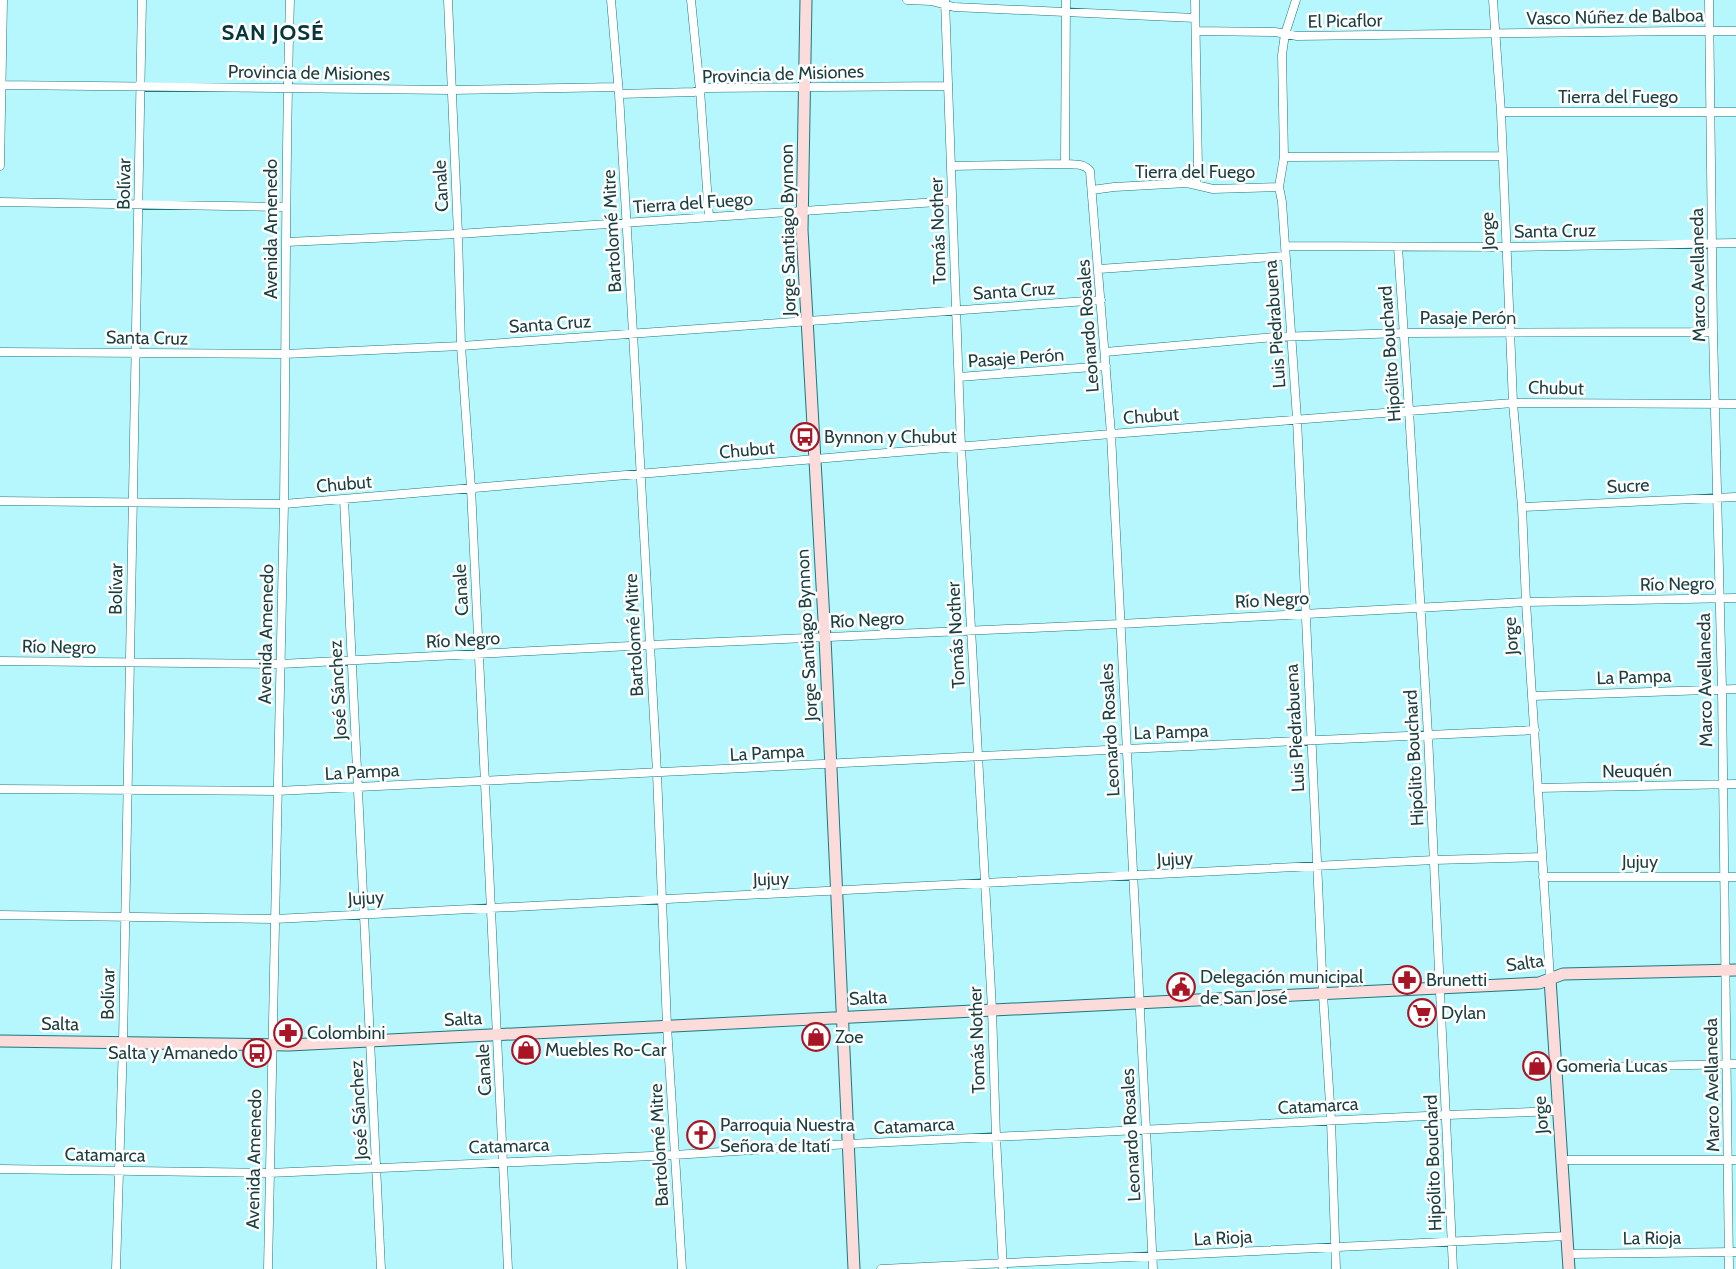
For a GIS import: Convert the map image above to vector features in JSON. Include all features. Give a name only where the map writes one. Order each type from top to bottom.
[{"type":"street","points":[[0,166],[3,0]]},
{"type":"street","name":"Bolívar","points":[[116,1269],[120,1170],[142,0]]},
{"type":"street","name":"Avenida Amenedo","points":[[268,1269],[271,1046],[284,504],[287,87],[290,0]]},
{"type":"street","name":"Canale","points":[[448,0],[461,346],[471,488],[508,1269]]},
{"type":"street","name":"Bartolomé Mitre","points":[[611,0],[627,222],[657,772],[667,1026],[682,1269]]},
{"type":"street","points":[[691,0],[700,90],[708,217]]},
{"type":"street","name":"Jorge Santiago Bynnon","points":[[806,0],[802,210],[825,638],[854,1269]]},
{"type":"street","points":[[907,0],[945,2],[954,7],[1195,18]]},
{"type":"street","points":[[1065,164],[1066,0]]},
{"type":"street","points":[[1195,0],[1198,168],[1196,184]]},
{"type":"street","points":[[1279,187],[1284,157],[1282,55],[1285,34],[1296,0]]},
{"type":"street","name":"Jorge","points":[[1493,0],[1513,403],[1522,507],[1526,602],[1569,1269]]},
{"type":"street","name":"Marco Avellaneda","points":[[1709,0],[1713,332],[1716,405],[1718,598],[1722,690],[1724,877],[1731,971],[1726,1064],[1732,1160],[1732,1252],[1729,1269]]},
{"type":"street","name":"Tomás Nother","points":[[945,2],[961,447],[992,1009],[1003,1266]]},
{"type":"street","name":"El Picaflor","points":[[1196,31],[1275,32],[1297,36],[1494,33]]},
{"type":"street","name":"Vasco Núñez de Balboa","points":[[1494,33],[1736,31]]},
{"type":"street","name":"Provincia de Misiones","points":[[1,85],[694,92],[706,88],[948,86]]},
{"type":"street","name":"Tierra del Fuego","points":[[1500,112],[1736,112]]},
{"type":"street","points":[[1284,157],[1502,156]]},
{"type":"street","points":[[952,166],[1065,164],[1087,166],[1090,172],[1092,190]]},
{"type":"street","name":"Tierra del Fuego","points":[[1092,190],[1188,183],[1213,189],[1279,187]]},
{"type":"street","name":"Luis Piedrabuena","points":[[1279,187],[1282,202],[1297,419],[1304,613],[1331,1120],[1336,1269]]},
{"type":"street","name":"Leonardo Rosales","points":[[1092,190],[1111,434],[1152,1269]]},
{"type":"street","name":"Tierra del Fuego","points":[[287,242],[458,234],[952,201]]},
{"type":"street","points":[[0,202],[286,207]]},
{"type":"street","name":"Santa Cruz","points":[[1285,246],[1506,247],[1736,243]]},
{"type":"street","name":"Hipólito Bouchard","points":[[1398,247],[1428,735],[1453,1269]]},
{"type":"street","points":[[1099,269],[1286,256]]},
{"type":"street","name":"Santa Cruz","points":[[0,352],[285,354],[461,346],[633,332],[807,322],[1101,300]]},
{"type":"street","name":"Pasaje Perón","points":[[1105,352],[1290,337],[1404,333],[1713,332]]},
{"type":"street","name":"Pasaje Perón","points":[[959,376],[1106,366]]},
{"type":"street","name":"Chubut","points":[[0,501],[133,504],[284,504],[1409,410],[1513,403],[1736,404]]},
{"type":"street","name":"Sucre","points":[[1522,507],[1736,497]]},
{"type":"street","name":"José Sánchez","points":[[344,499],[381,1269]]},
{"type":"street","name":"Río Negro","points":[[0,661],[280,664],[1120,624],[1526,602],[1736,598]]},
{"type":"street","name":"La Pampa","points":[[1533,696],[1736,689]]},
{"type":"street","name":"La Pampa","points":[[0,789],[277,792],[485,780],[1535,730]]},
{"type":"street","name":"Neuquén","points":[[1538,788],[1736,784]]},
{"type":"street","name":"Jujuy","points":[[0,914],[275,919],[663,898],[1133,877],[1434,860],[1542,857]]},
{"type":"street","name":"Jujuy","points":[[1543,877],[1736,877]]},
{"type":"street","name":"Salta","points":[[0,1041],[271,1046],[1539,983],[1563,974],[1731,971]]},
{"type":"street","points":[[1555,1068],[1736,1064]]},
{"type":"street","name":"Catamarca","points":[[0,1169],[269,1173],[503,1161],[674,1155],[849,1144],[1559,1110]]},
{"type":"street","points":[[1561,1160],[1732,1160]]},
{"type":"street","name":"La Rioja","points":[[881,1269],[1003,1266],[1567,1236]]},
{"type":"street","name":"La Rioja","points":[[1568,1254],[1732,1252]]},
{"type":"place","name":"Bynnon y Chubut","points":[[805,437]]},
{"type":"place","name":"Brunetti","points":[[1407,980]]},
{"type":"place","name":"Delegación municipal de San José","points":[[1181,987]]},
{"type":"place","name":"Dylan","points":[[1422,1013]]},
{"type":"place","name":"Colombini","points":[[288,1033]]},
{"type":"place","name":"Zoe","points":[[816,1037]]},
{"type":"place","name":"Muebles Ro-Car","points":[[526,1050]]},
{"type":"place","name":"Salta y Amanedo","points":[[257,1053]]},
{"type":"place","name":"Gomerìa Lucas","points":[[1537,1066]]},
{"type":"place","name":"Parroquia Nuestra Señora de Itatí","points":[[701,1135]]},
{"type":"district","name":"SAN JOSÉ","points":[[273,32]]}]
